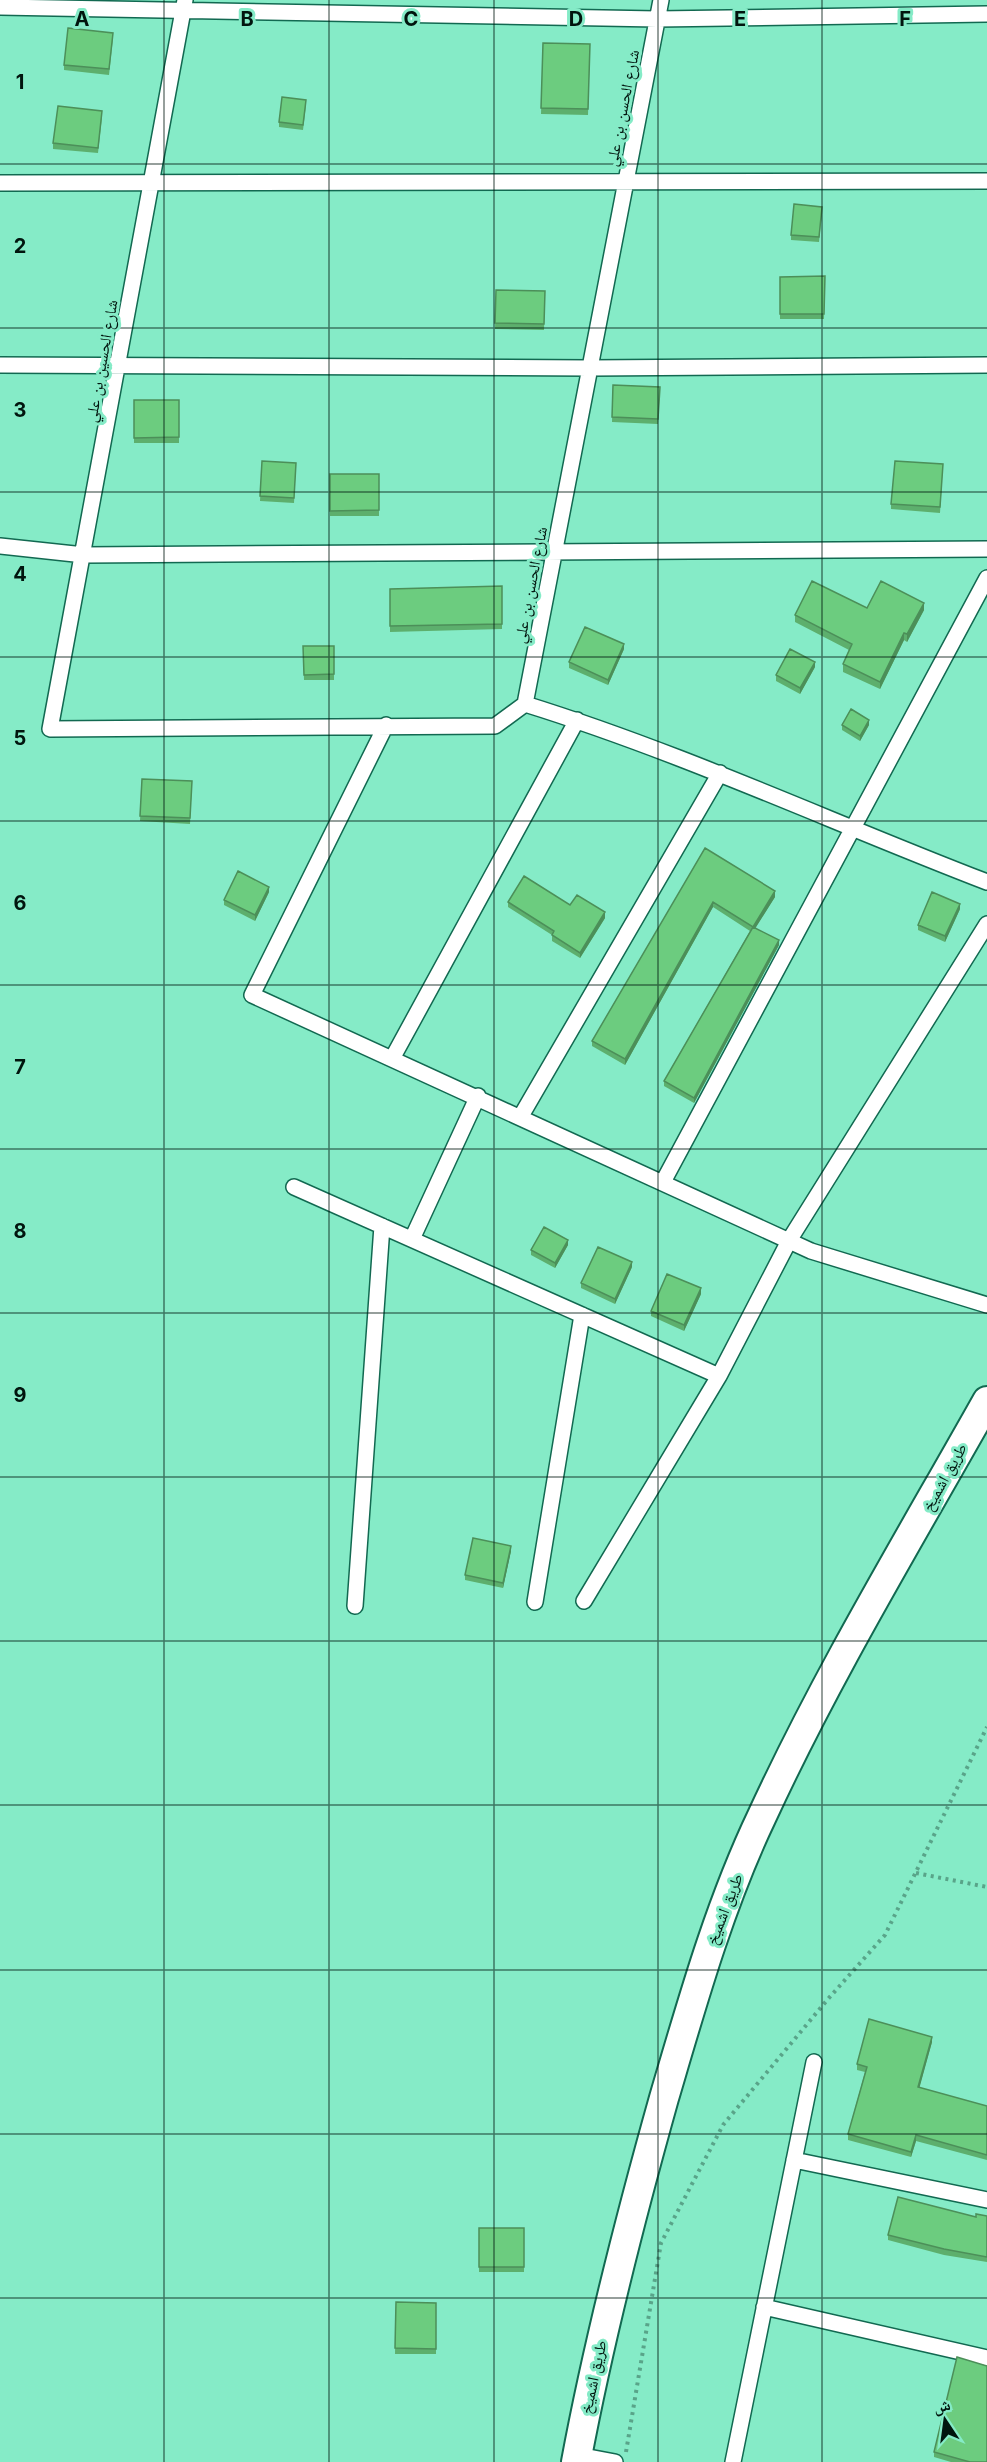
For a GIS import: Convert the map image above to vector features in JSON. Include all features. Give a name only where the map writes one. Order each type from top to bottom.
[{"type":"highway","name":"طريق اشميخ","points":[[577,2458],[595,2360],[640,2184],[694,1994],[720,1916],[761,1816],[844,1653],[987,1401]]},
{"type":"street","name":"شارع الحسن بن علي","points":[[525,704],[661,0]]},
{"type":"street","points":[[0,7],[184,5],[657,20],[987,14]]},
{"type":"street","name":"شارع الحسين بن علي","points":[[184,5],[50,729],[386,725]]},
{"type":"street","points":[[0,183],[987,181]]},
{"type":"street","points":[[0,365],[590,368],[987,365]]},
{"type":"street","points":[[0,546],[84,555],[555,550],[987,549]]},
{"type":"street","points":[[663,1182],[854,831],[987,578]]},
{"type":"street","points":[[987,882],[854,831],[720,773],[577,720],[525,704],[495,726],[386,725],[252,994],[827,1256],[987,1305]]},
{"type":"street","points":[[393,1057],[577,720]]},
{"type":"street","points":[[521,1116],[720,773]]},
{"type":"street","points":[[584,1601],[719,1376],[790,1239],[987,924]]},
{"type":"street","points":[[412,1239],[478,1096]]},
{"type":"street","points":[[294,1187],[719,1376]]},
{"type":"street","points":[[355,1606],[382,1226]]},
{"type":"street","points":[[535,1602],[582,1315]]},
{"type":"street","points":[[733,2462],[814,2062]]},
{"type":"street","points":[[794,2160],[987,2200]]},
{"type":"street","points":[[764,2307],[987,2358]]},
{"type":"street","points":[[577,2458],[615,2462]]},
{"type":"path","points":[[625,2462],[661,2243],[723,2125],[885,1935],[987,1727]]},
{"type":"path","points":[[916,1873],[987,1887]]},
{"type":"building","points":[[68,28],[113,33],[109,69],[64,65]]},
{"type":"building","points":[[543,43],[590,44],[588,109],[541,108]]},
{"type":"building","points":[[282,97],[306,100],[303,125],[279,122]]},
{"type":"building","points":[[58,106],[102,111],[98,148],[53,143]]},
{"type":"building","points":[[794,204],[822,207],[819,237],[791,235]]},
{"type":"building","points":[[825,276],[824,314],[780,314],[780,277]]},
{"type":"building","points":[[496,290],[545,291],[544,324],[495,323]]},
{"type":"building","points":[[613,385],[660,387],[658,419],[612,417]]},
{"type":"building","points":[[134,400],[179,400],[179,437],[134,438]]},
{"type":"building","points":[[262,461],[296,463],[294,498],[260,496]]},
{"type":"building","points":[[895,461],[943,464],[940,507],[891,504]]},
{"type":"building","points":[[330,474],[379,474],[379,510],[330,511]]},
{"type":"building","points":[[812,581],[867,608],[881,581],[924,603],[907,634],[904,633],[880,682],[843,664],[852,644],[795,615]]},
{"type":"building","points":[[502,586],[502,624],[390,626],[390,589]]},
{"type":"building","points":[[585,627],[624,644],[608,680],[569,662]]},
{"type":"building","points":[[303,646],[334,646],[334,674],[304,675]]},
{"type":"building","points":[[790,649],[815,662],[800,688],[776,675]]},
{"type":"building","points":[[851,709],[869,720],[860,736],[842,725]]},
{"type":"building","points":[[142,779],[192,781],[190,818],[140,816]]},
{"type":"building","points":[[705,848],[775,891],[753,927],[713,902],[625,1059],[592,1041]]},
{"type":"building","points":[[238,871],[269,887],[255,915],[224,900]]},
{"type":"building","points":[[524,876],[570,905],[577,895],[605,912],[580,953],[552,935],[554,931],[508,902]]},
{"type":"building","points":[[932,892],[960,904],[945,936],[918,925]]},
{"type":"building","points":[[753,927],[779,940],[694,1098],[664,1081]]},
{"type":"building","points":[[544,1227],[568,1240],[555,1263],[531,1250]]},
{"type":"building","points":[[598,1247],[632,1262],[615,1299],[581,1283]]},
{"type":"building","points":[[667,1274],[701,1288],[684,1325],[651,1311]]},
{"type":"building","points":[[473,1538],[511,1546],[503,1583],[465,1575]]},
{"type":"building","points":[[869,2019],[932,2037],[918,2087],[987,2106],[987,2155],[916,2135],[911,2152],[848,2134],[867,2067],[857,2064]]},
{"type":"building","points":[[898,2197],[976,2217],[976,2214],[987,2216],[987,2257],[888,2235]]},
{"type":"building","points":[[479,2228],[524,2228],[524,2267],[479,2267]]},
{"type":"building","points":[[396,2302],[436,2303],[436,2349],[395,2348]]},
{"type":"building","points":[[957,2357],[987,2366],[987,2462],[970,2462],[934,2452]]}]
